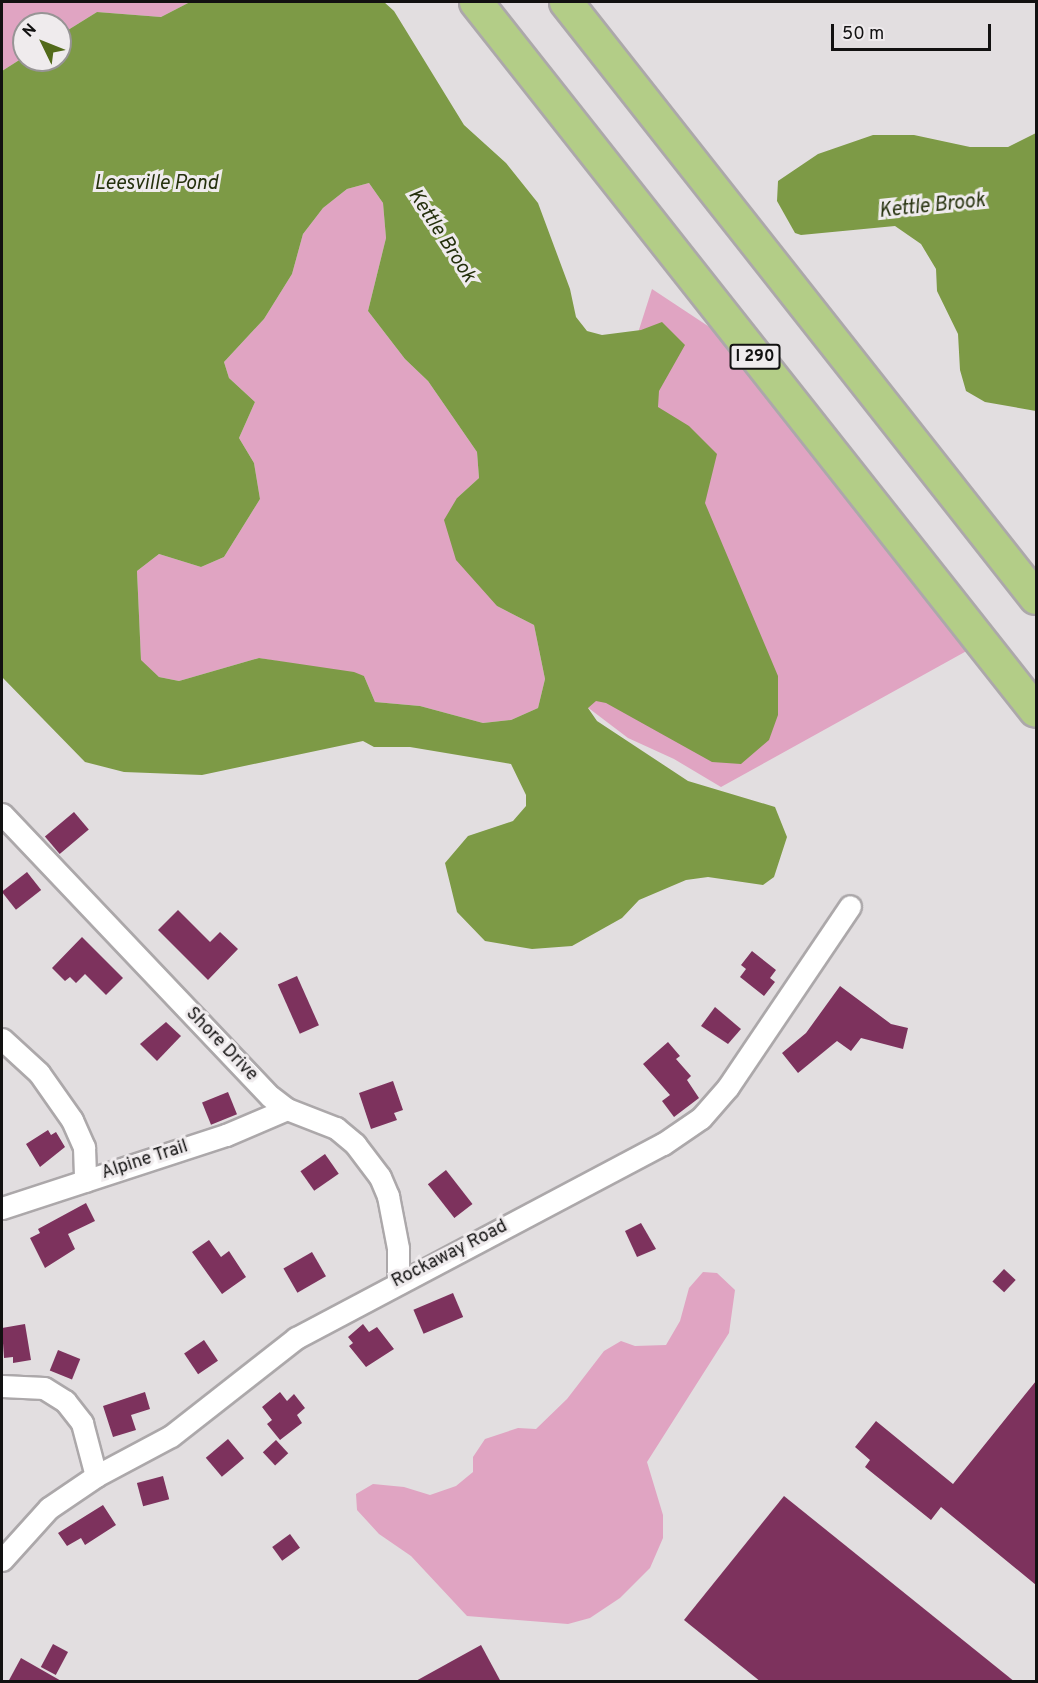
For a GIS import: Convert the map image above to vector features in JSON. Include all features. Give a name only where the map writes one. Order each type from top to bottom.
[{"type":"highway","name":"I 290","points":[[476,2],[1036,711]]},
{"type":"highway","points":[[566,2],[1036,598]]},
{"type":"street","name":"Shore Drive","points":[[2,813],[271,1097],[287,1109],[323,1121],[347,1136],[380,1177],[393,1214],[398,1282]]},
{"type":"street","name":"Rockaway Road","points":[[2,1560],[36,1520],[96,1476],[171,1436],[296,1338],[398,1282],[663,1144],[701,1118],[728,1087],[850,906]]},
{"type":"street","points":[[2,1039],[39,1073],[72,1120],[84,1147],[84,1181]]},
{"type":"street","name":"Alpine Trail","points":[[2,1208],[226,1135],[287,1109]]},
{"type":"street","points":[[2,1386],[44,1388],[65,1401],[82,1423],[96,1476]]},
{"type":"shaded area","points":[[2,2],[190,2],[161,17],[97,12],[72,28],[72,12],[12,12],[12,65],[2,71]]},
{"type":"shaded area","points":[[369,183],[383,203],[386,238],[368,311],[405,359],[428,381],[477,452],[479,478],[457,498],[497,606],[534,625],[545,679],[538,708],[511,720],[483,723],[420,706],[375,702],[364,676],[259,658],[179,681],[159,677],[141,661],[137,571],[159,554],[201,567],[224,557],[260,499],[254,463],[239,438],[255,402],[229,378],[224,362],[264,319],[292,274],[303,234],[323,208],[347,189]]},
{"type":"shaded area","points":[[652,289],[711,328],[972,648],[721,787],[674,759],[628,738],[574,697],[621,386]]},
{"type":"shaded area","points":[[703,1272],[717,1273],[735,1290],[729,1333],[647,1462],[663,1515],[663,1538],[650,1568],[620,1598],[590,1618],[568,1624],[467,1616],[411,1556],[379,1534],[357,1510],[356,1494],[373,1484],[404,1487],[430,1495],[456,1486],[473,1472],[473,1457],[485,1439],[518,1428],[536,1429],[567,1399],[604,1351],[621,1341],[635,1346],[666,1345],[680,1321],[689,1288]]},
{"type":"water","name":"Leesville Pond","points":[[190,2],[384,2],[394,11],[464,125],[506,163],[538,203],[570,289],[576,317],[587,331],[602,335],[641,330],[662,322],[685,345],[659,391],[658,407],[689,426],[717,454],[705,503],[778,676],[778,715],[769,740],[741,764],[712,762],[606,703],[596,701],[588,708],[597,721],[688,781],[775,807],[787,837],[774,877],[763,885],[708,877],[686,880],[639,900],[622,918],[572,946],[532,949],[485,941],[457,912],[445,863],[468,836],[513,821],[526,806],[526,795],[511,764],[410,747],[374,747],[363,741],[202,775],[124,772],[85,762],[2,677],[2,71],[12,65],[12,72],[72,72],[72,28],[97,12],[161,17]],"holes":[[[369,183],[383,203],[386,238],[368,311],[405,359],[428,381],[477,452],[479,478],[457,498],[444,520],[456,560],[497,606],[534,625],[545,679],[538,708],[511,720],[483,723],[420,706],[375,702],[364,676],[354,672],[259,658],[179,681],[159,677],[141,660],[137,571],[159,554],[201,567],[224,557],[260,499],[254,463],[239,438],[255,402],[229,378],[224,362],[264,319],[292,274],[303,234],[323,208],[347,189]]]},
{"type":"water","name":"Kettle Brook","points":[[1036,133],[1036,411],[985,402],[966,391],[960,370],[958,334],[937,291],[936,269],[921,244],[895,226],[801,235],[795,233],[777,201],[778,181],[818,154],[873,135],[914,135],[970,147],[1008,147]]},
{"type":"building","points":[[74,812],[89,830],[60,854],[45,836]]},
{"type":"building","points":[[27,872],[41,890],[16,910],[2,892]]},
{"type":"building","points":[[178,910],[210,942],[220,932],[238,949],[208,980],[158,930]]},
{"type":"building","points":[[82,937],[123,978],[106,995],[85,974],[76,983],[70,977],[65,981],[52,968]]},
{"type":"building","points":[[752,951],[776,970],[770,978],[775,982],[764,996],[740,977],[746,969],[741,965]]},
{"type":"building","points":[[297,976],[319,1025],[300,1034],[278,985]]},
{"type":"building","points":[[840,986],[891,1024],[908,1028],[903,1049],[861,1038],[851,1051],[837,1041],[798,1073],[782,1053],[806,1033]]},
{"type":"building","points":[[715,1007],[741,1029],[728,1044],[701,1026]]},
{"type":"building","points":[[166,1022],[181,1036],[157,1061],[140,1044]]},
{"type":"building","points":[[668,1042],[680,1056],[676,1059],[691,1076],[687,1080],[699,1098],[674,1117],[662,1101],[670,1095],[643,1064]]},
{"type":"building","points":[[393,1081],[403,1110],[394,1113],[397,1120],[371,1129],[359,1093]]},
{"type":"building","points":[[228,1092],[237,1114],[211,1125],[202,1102]]},
{"type":"building","points":[[48,1130],[51,1135],[56,1132],[65,1147],[40,1167],[26,1144]]},
{"type":"building","points":[[325,1154],[339,1174],[314,1191],[300,1171]]},
{"type":"building","points":[[446,1170],[472,1204],[454,1218],[428,1184]]},
{"type":"building","points":[[86,1203],[95,1221],[68,1234],[75,1249],[45,1268],[30,1238],[40,1233],[38,1229]]},
{"type":"building","points":[[641,1223],[656,1249],[637,1257],[625,1231]]},
{"type":"building","points":[[209,1240],[221,1257],[229,1251],[246,1277],[222,1294],[192,1252]]},
{"type":"building","points":[[312,1252],[326,1276],[297,1293],[283,1268]]},
{"type":"building","points":[[1004,1269],[1016,1280],[1004,1292],[992,1281]]},
{"type":"building","points":[[453,1293],[463,1317],[424,1334],[413,1310]]},
{"type":"building","points":[[25,1324],[31,1360],[13,1363],[13,1357],[4,1358],[2,1328]]},
{"type":"building","points":[[363,1324],[369,1332],[377,1327],[394,1349],[366,1367],[349,1346],[353,1343],[348,1337]]},
{"type":"building","points":[[204,1340],[218,1361],[198,1374],[184,1353]]},
{"type":"building","points":[[58,1350],[80,1359],[72,1379],[50,1370]]},
{"type":"building","points":[[1036,1381],[1036,1585],[941,1507],[931,1520],[865,1467],[870,1460],[855,1447],[876,1421],[953,1484]]},
{"type":"building","points":[[145,1392],[150,1409],[131,1415],[136,1430],[113,1437],[103,1406]]},
{"type":"building","points":[[280,1392],[287,1401],[294,1394],[305,1408],[297,1415],[302,1423],[280,1440],[267,1424],[272,1420],[262,1407]]},
{"type":"building","points":[[228,1439],[244,1458],[222,1477],[206,1458]]},
{"type":"building","points":[[276,1440],[288,1453],[275,1465],[263,1452]]},
{"type":"building","points":[[163,1476],[169,1499],[143,1506],[137,1483]]},
{"type":"building","points":[[784,1496],[1015,1682],[761,1682],[684,1620]]},
{"type":"building","points":[[103,1505],[116,1525],[85,1545],[81,1538],[67,1546],[58,1533]]},
{"type":"building","points":[[290,1534],[300,1548],[282,1561],[272,1547]]},
{"type":"building","points":[[53,1644],[68,1652],[56,1675],[41,1667]]},
{"type":"building","points":[[481,1645],[501,1682],[414,1682]]},
{"type":"building","points":[[21,1658],[63,1682],[8,1682]]}]
